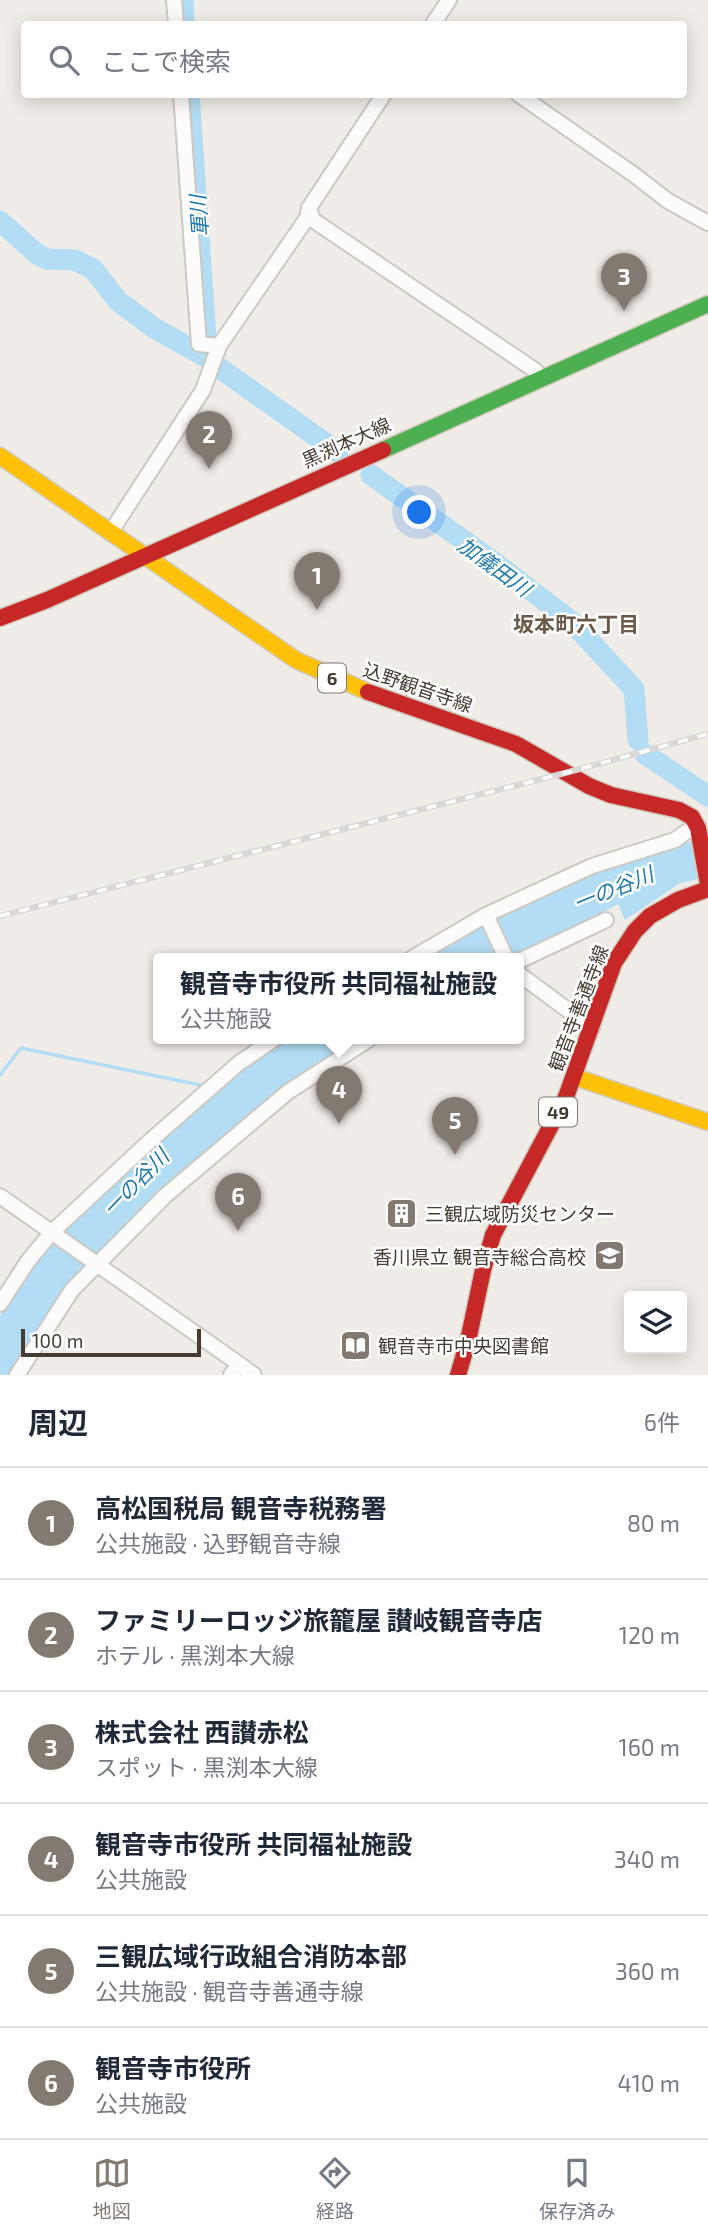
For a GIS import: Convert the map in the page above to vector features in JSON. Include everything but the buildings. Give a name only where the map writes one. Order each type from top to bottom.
[{"type":"main road","name":"黒渕本大線","points":[[0,618],[47,600],[708,304]]},
{"type":"main road","name":"込野観音寺線","points":[[0,456],[296,660],[330,677],[516,744],[589,786],[611,795],[679,810],[692,817],[702,829]]},
{"type":"main road","name":"観音寺善通寺線","points":[[458,1375],[468,1344],[479,1283],[494,1235],[575,1077],[605,985],[625,945],[635,930],[654,914],[708,884],[702,829]]},
{"type":"main road","points":[[575,1077],[708,1122]]},
{"type":"street","points":[[174,0],[176,21]]},
{"type":"street","points":[[435,21],[449,0]]},
{"type":"street","points":[[181,98],[199,344],[219,346]]},
{"type":"street","points":[[110,533],[203,390],[219,346],[307,218],[309,208],[381,98]]},
{"type":"street","points":[[525,98],[668,201],[708,223]]},
{"type":"street","points":[[309,208],[313,220],[536,370]]},
{"type":"street","points":[[421,953],[486,915],[592,866],[675,840],[686,832],[702,829]]},
{"type":"street","points":[[486,915],[504,953]]},
{"type":"street","points":[[524,959],[606,920]]},
{"type":"street","points":[[524,978],[592,1028]]},
{"type":"street","points":[[0,1304],[52,1232],[239,1063],[267,1044]]},
{"type":"street","points":[[17,1375],[72,1290],[166,1195],[288,1092],[362,1044]]},
{"type":"street","points":[[0,1196],[98,1264],[235,1370],[254,1375]]},
{"type":"water","name":"一の谷川","points":[[708,838],[708,877],[680,883],[625,920],[618,904],[524,953],[430,953],[576,882],[688,842]]},
{"type":"water","name":"一の谷川","points":[[274,1044],[355,1044],[293,1083],[105,1251],[14,1375],[0,1375],[0,1316],[39,1256],[255,1056]]},
{"type":"waterway","name":"軍川","points":[[183,0],[184,21]]},
{"type":"waterway","name":"軍川","points":[[189,98],[206,338]]},
{"type":"waterway","name":"加儀田川","points":[[0,221],[37,254],[47,259],[75,260],[93,269],[118,301],[154,328],[206,357]]},
{"type":"waterway","name":"加儀田川","points":[[218,367],[338,452]]},
{"type":"waterway","name":"加儀田川","points":[[371,475],[490,559],[571,621],[634,689],[638,740]]},
{"type":"waterway","name":"加儀田川","points":[[645,754],[708,796]]},
{"type":"waterway","points":[[0,1075],[21,1048],[205,1086]]},
{"type":"railway","points":[[0,916],[565,773],[708,734]]},
{"type":"traffic: fast","points":[[383,450],[708,304]]},
{"type":"traffic: slow","points":[[0,456],[296,660],[368,692]]},
{"type":"traffic: slow","points":[[575,1077],[708,1122]]},
{"type":"traffic: jam","points":[[0,618],[47,600],[383,450]]},
{"type":"traffic: jam","points":[[368,692],[516,744],[589,786],[611,795],[679,810],[692,817],[698,828],[708,884]]},
{"type":"traffic: jam","points":[[458,1375],[493,1235],[566,1097],[614,963],[635,931],[650,916],[678,900],[708,889]]},
{"type":"place","name":"株式会社 西讃赤松","points":[[624,311]]},
{"type":"place","name":"ファミリーロッジ旅籠屋 讃岐観音寺店","points":[[209,469]]},
{"type":"place","name":"高松国税局 観音寺税務署","points":[[317,610]]},
{"type":"place","name":"観音寺市役所 共同福祉施設","points":[[339,1124]]},
{"type":"place","name":"三観広域行政組合消防本部","points":[[455,1155]]},
{"type":"place","name":"三観広域防災センター","points":[[402,1213]]},
{"type":"place","name":"観音寺市役所","points":[[238,1231]]},
{"type":"place","name":"香川県立 観音寺総合高校","points":[[609,1256]]},
{"type":"place","name":"観音寺市中央図書館","points":[[355,1345]]},
{"type":"district","name":"坂本町六丁目","points":[[576,623]]}]
